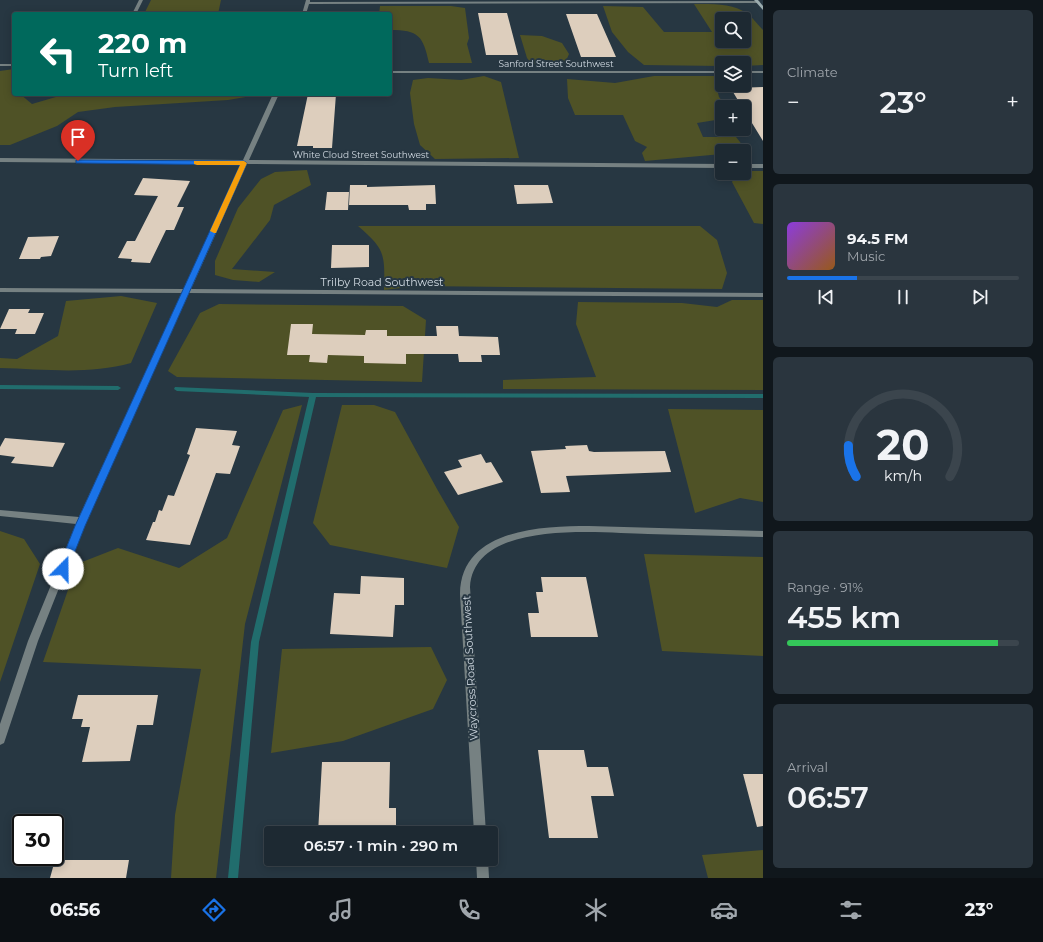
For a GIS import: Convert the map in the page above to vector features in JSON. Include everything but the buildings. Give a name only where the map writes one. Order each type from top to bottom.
[{"type":"street","points":[[135,12],[141,0]]},
{"type":"street","points":[[305,12],[308,1],[757,1],[763,9]]},
{"type":"street","points":[[0,65],[12,65]]},
{"type":"street","name":"Sanford Street Southwest","points":[[392,72],[715,72]]},
{"type":"street","points":[[751,72],[763,72]]},
{"type":"street","points":[[0,740],[33,641],[82,522],[275,96]]},
{"type":"street","name":"White Cloud Street Southwest","points":[[0,160],[715,166]]},
{"type":"street","points":[[751,166],[763,166]]},
{"type":"street","name":"Trilby Road Southwest","points":[[0,290],[763,295]]},
{"type":"street","points":[[0,513],[82,522]]},
{"type":"street","name":"Waycross Road Southwest","points":[[480,826],[465,594],[466,576],[474,562],[496,543],[536,531],[563,530],[763,534]]},
{"type":"street","points":[[482,866],[483,878]]},
{"type":"green space","points":[[151,0],[221,0],[218,12],[145,12]]},
{"type":"green space","points":[[694,4],[715,4],[742,10],[745,12],[715,12],[715,48],[751,48],[751,16],[763,30],[763,65],[751,66],[751,56],[715,56],[715,66],[644,65],[628,52],[612,32],[603,6],[643,7],[664,32],[712,32]]},
{"type":"green space","points":[[380,6],[451,6],[465,8],[469,38],[467,44],[472,63],[429,63],[422,41],[418,36],[407,31],[392,30],[392,12],[379,12]]},
{"type":"green space","points":[[520,35],[542,36],[562,43],[569,54],[565,63],[532,64],[527,58]]},
{"type":"green space","points":[[12,69],[12,96],[22,96],[32,104],[59,96],[252,96],[228,100],[115,107],[78,112],[57,126],[10,145],[0,145],[0,71]]},
{"type":"green space","points":[[484,76],[501,82],[519,158],[435,159],[420,145],[414,124],[410,93],[413,80],[428,78],[461,80]]},
{"type":"green space","points":[[654,76],[714,76],[715,92],[718,92],[721,100],[715,100],[715,120],[697,123],[703,137],[736,137],[742,144],[715,144],[715,155],[645,161],[642,153],[647,147],[635,141],[623,115],[575,115],[568,98],[567,79],[615,83]]},
{"type":"green space","points":[[307,170],[311,185],[274,205],[270,220],[232,269],[275,272],[259,282],[233,280],[215,275],[215,261],[238,208],[261,179],[275,172]]},
{"type":"green space","points":[[751,171],[763,171],[763,224],[754,223],[732,182],[733,180],[751,180]]},
{"type":"green space","points":[[358,226],[700,226],[717,240],[727,273],[722,289],[418,286],[384,290],[382,253],[374,241]]},
{"type":"green space","points":[[121,296],[157,303],[131,363],[115,367],[82,370],[0,368],[0,358],[17,359],[58,336],[66,301]]},
{"type":"green space","points":[[732,300],[763,300],[763,390],[503,389],[503,380],[596,377],[576,324],[578,302],[682,303],[717,307]]},
{"type":"green space","points":[[219,304],[403,306],[426,320],[422,382],[177,377],[168,371],[200,313]]},
{"type":"green space","points":[[302,405],[245,624],[216,878],[171,878],[175,815],[201,669],[43,662],[77,564],[118,548],[179,568],[227,538],[283,410]]},
{"type":"green space","points":[[342,405],[374,405],[395,412],[459,527],[447,568],[330,545],[313,523]]},
{"type":"green space","points":[[668,409],[763,410],[763,502],[740,498],[695,513]]},
{"type":"green space","points":[[0,531],[24,539],[40,564],[0,682]]},
{"type":"green space","points":[[644,554],[763,557],[763,656],[662,651]]},
{"type":"green space","points":[[431,647],[447,680],[433,709],[343,741],[271,753],[282,649]]},
{"type":"green space","points":[[763,850],[763,878],[708,878],[702,855]]},
{"type":"waterway","points":[[0,387],[118,388]]},
{"type":"waterway","points":[[177,389],[313,395]]},
{"type":"waterway","points":[[233,878],[255,642],[313,395]]},
{"type":"waterway","points":[[313,395],[763,396]]},
{"type":"slow traffic","points":[[197,163],[244,163],[214,231]]},
{"type":"route","points":[[63,569],[80,526],[244,163],[78,161]]}]
